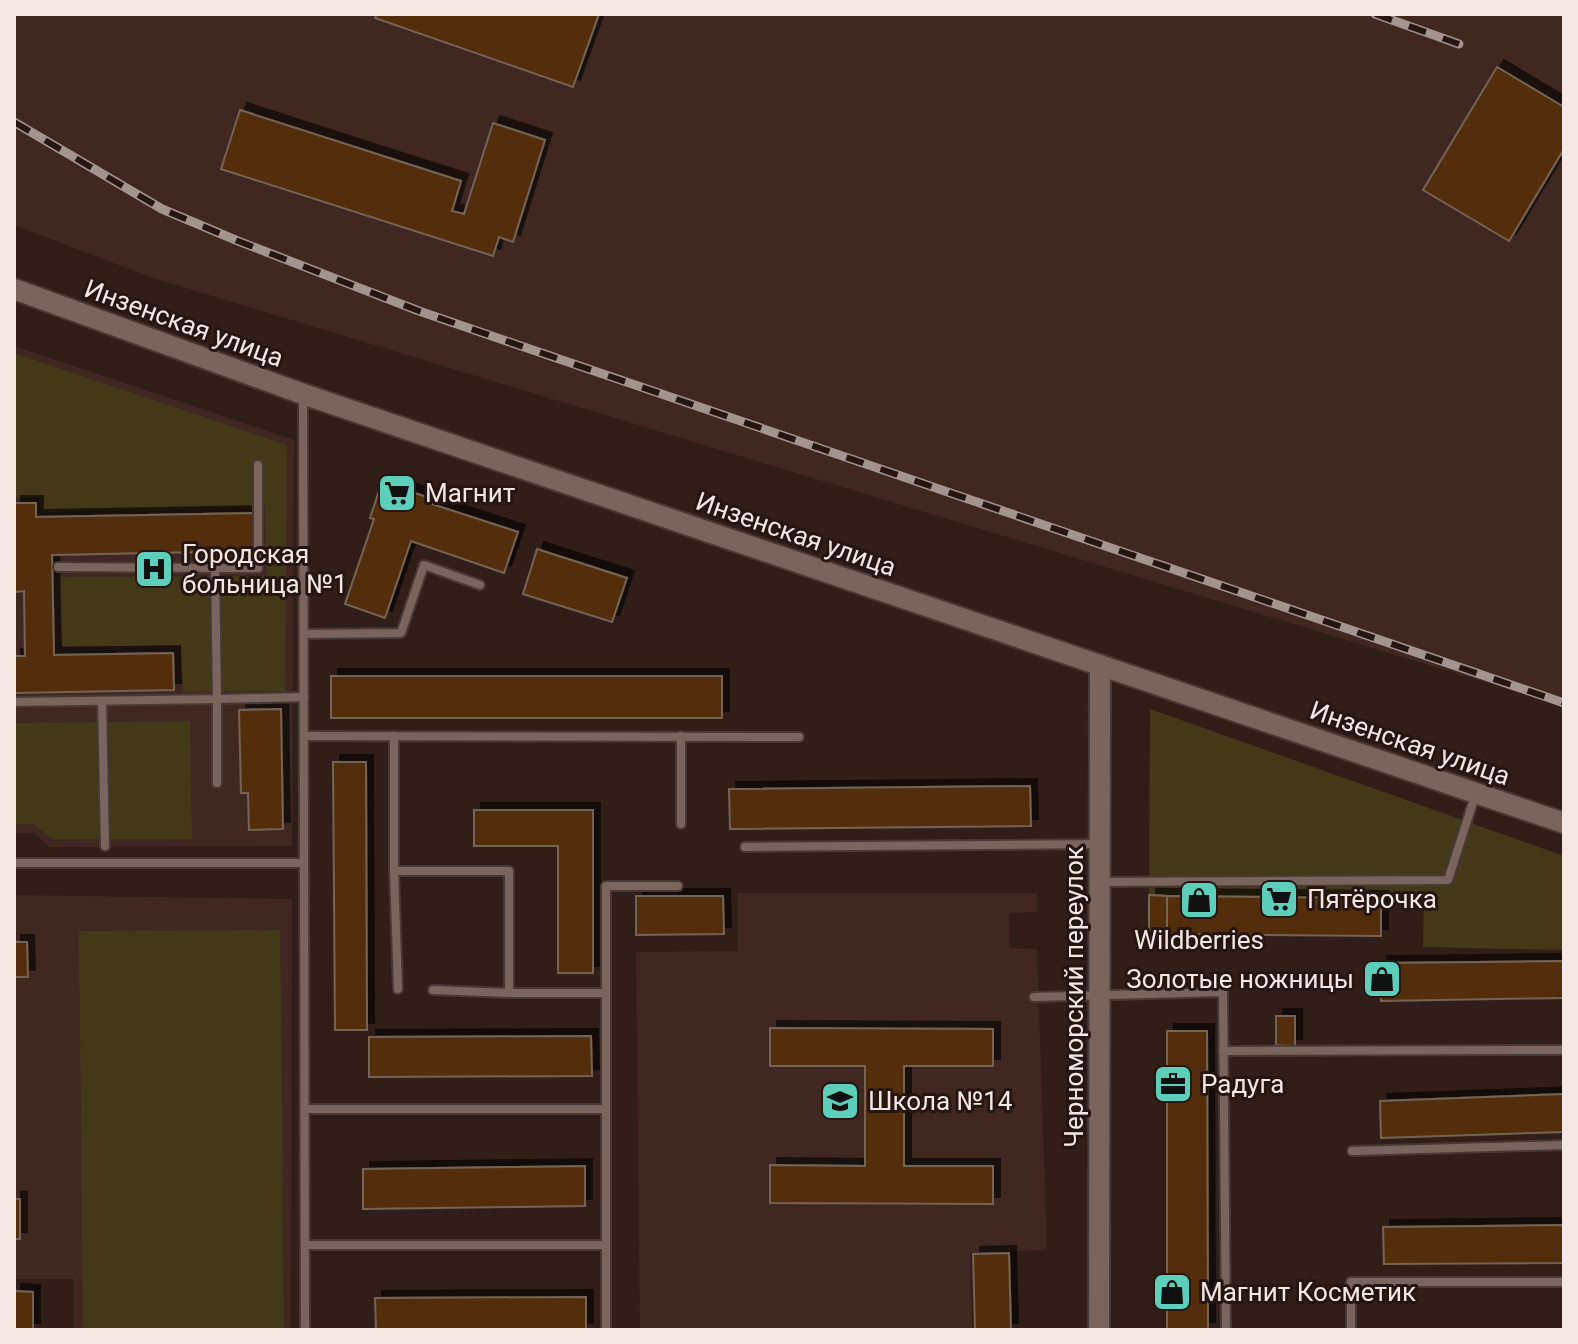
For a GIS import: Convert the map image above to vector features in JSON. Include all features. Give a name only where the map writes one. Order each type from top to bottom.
[{"type":"street","name":"Инзенская улица","points":[[14,289],[303,394],[1564,823]]},
{"type":"street","name":"Черноморский переулок","points":[[1099,1330],[1100,665]]},
{"type":"lane","points":[[303,394],[305,1330]]},
{"type":"lane","points":[[58,567],[258,568],[258,465]]},
{"type":"lane","points":[[304,634],[401,633],[424,565],[480,585]]},
{"type":"lane","points":[[215,568],[217,783]]},
{"type":"lane","points":[[14,702],[304,697]]},
{"type":"lane","points":[[102,701],[105,846]]},
{"type":"lane","points":[[304,736],[799,737]]},
{"type":"lane","points":[[394,736],[398,989]]},
{"type":"lane","points":[[681,736],[681,824]]},
{"type":"lane","points":[[1100,882],[1448,880],[1476,793]]},
{"type":"lane","points":[[745,847],[1100,844]]},
{"type":"lane","points":[[14,863],[304,863]]},
{"type":"lane","points":[[394,871],[509,871],[509,993]]},
{"type":"lane","points":[[606,1330],[606,886],[678,886]]},
{"type":"lane","points":[[433,990],[606,993]]},
{"type":"lane","points":[[1034,997],[1223,992],[1226,1330]]},
{"type":"lane","points":[[1223,1051],[1564,1050]]},
{"type":"lane","points":[[305,1109],[606,1109]]},
{"type":"lane","points":[[1352,1151],[1564,1145]]},
{"type":"lane","points":[[305,1245],[606,1245]]},
{"type":"lane","points":[[1351,1330],[1351,1282],[1564,1282]]},
{"type":"shaded area","points":[[14,14],[1564,14],[1564,706],[150,277],[14,225]]},
{"type":"shaded area","name":"Городская больница №1","points":[[14,346],[294,440],[292,846],[49,847],[34,833],[14,833]]},
{"type":"shaded area","points":[[14,353],[287,445],[285,691],[183,692],[180,646],[61,646],[58,577],[267,576],[265,506],[41,512],[40,497],[14,497]]},
{"type":"shaded area","points":[[1150,709],[1564,856],[1564,950],[1423,947],[1424,895],[1149,896]]},
{"type":"shaded area","points":[[190,721],[192,839],[53,839],[33,824],[14,824],[14,723]]},
{"type":"shaded area","name":"Школа №14","points":[[737,893],[1037,893],[1037,912],[1009,913],[1009,948],[1037,949],[1047,1250],[970,1253],[972,1330],[640,1330],[636,952],[738,951]]},
{"type":"shaded area","points":[[14,895],[292,899],[291,1330],[74,1330],[73,1279],[14,1279]]},
{"type":"shaded area","points":[[280,930],[284,1330],[83,1330],[79,931]]},
{"type":"building","points":[[377,14],[599,14],[573,87],[375,18]]},
{"type":"building","points":[[1497,67],[1564,107],[1564,149],[1509,241],[1423,190]]},
{"type":"building","points":[[240,110],[461,181],[452,211],[464,214],[493,123],[545,140],[513,242],[499,237],[493,256],[221,169]]},
{"type":"building","points":[[388,484],[430,498],[429,503],[518,532],[504,573],[411,541],[385,618],[345,604],[374,519],[370,518],[380,488]]},
{"type":"building","points":[[14,503],[36,503],[36,517],[253,513],[253,551],[52,555],[54,655],[173,653],[174,690],[14,693],[14,656],[25,656],[24,591],[14,592]]},
{"type":"building","points":[[537,549],[627,578],[612,622],[523,594]]},
{"type":"building","points":[[331,676],[722,676],[722,718],[331,718]]},
{"type":"building","points":[[281,709],[283,829],[249,830],[248,793],[241,793],[239,710]]},
{"type":"building","points":[[333,762],[366,762],[367,1030],[335,1030]]},
{"type":"building","points":[[1030,786],[1031,826],[730,829],[729,789]]},
{"type":"building","points":[[474,810],[593,810],[593,973],[558,973],[558,846],[474,846]]},
{"type":"building","points":[[1149,895],[1167,896],[1167,931],[1149,931]]},
{"type":"building","points":[[636,896],[723,896],[724,934],[636,935]]},
{"type":"building","points":[[1167,896],[1381,898],[1381,936],[1167,934]]},
{"type":"building","points":[[14,942],[27,942],[28,977],[14,977]]},
{"type":"building","points":[[1564,961],[1564,998],[1381,1001],[1380,963]]},
{"type":"building","points":[[1276,1016],[1295,1016],[1295,1046],[1276,1045]]},
{"type":"building","points":[[770,1028],[993,1029],[993,1066],[904,1066],[904,1166],[993,1166],[993,1204],[770,1203],[770,1165],[865,1166],[865,1066],[770,1066]]},
{"type":"building","points":[[1167,1031],[1207,1031],[1208,1329],[1167,1330]]},
{"type":"building","points":[[591,1036],[592,1076],[369,1077],[369,1037]]},
{"type":"building","points":[[1564,1094],[1564,1132],[1381,1138],[1380,1101]]},
{"type":"building","points":[[585,1166],[585,1206],[363,1209],[363,1169]]},
{"type":"building","points":[[14,1199],[20,1199],[20,1239],[14,1239]]},
{"type":"building","points":[[1564,1225],[1564,1263],[1384,1264],[1383,1227]]},
{"type":"building","points":[[1009,1253],[1011,1330],[975,1330],[973,1254]]},
{"type":"building","points":[[14,1291],[33,1292],[33,1330],[14,1330]]},
{"type":"building","points":[[586,1297],[586,1330],[376,1330],[375,1298]]},
{"type":"railway","points":[[1375,14],[1459,44]]},
{"type":"railway","points":[[14,122],[162,209],[419,311],[1564,703]]},
{"type":"place","name":"Магнит","points":[[397,493]]},
{"type":"place","name":"Городская больница №1","points":[[154,569]]},
{"type":"place","name":"Пятёрочка","points":[[1279,899]]},
{"type":"place","name":"Wildberries","points":[[1199,900]]},
{"type":"place","name":"Золотые ножницы","points":[[1382,979]]},
{"type":"place","name":"Радуга","points":[[1173,1084]]},
{"type":"place","name":"Школа №14","points":[[840,1101]]},
{"type":"place","name":"Магнит Косметик","points":[[1172,1292]]}]
